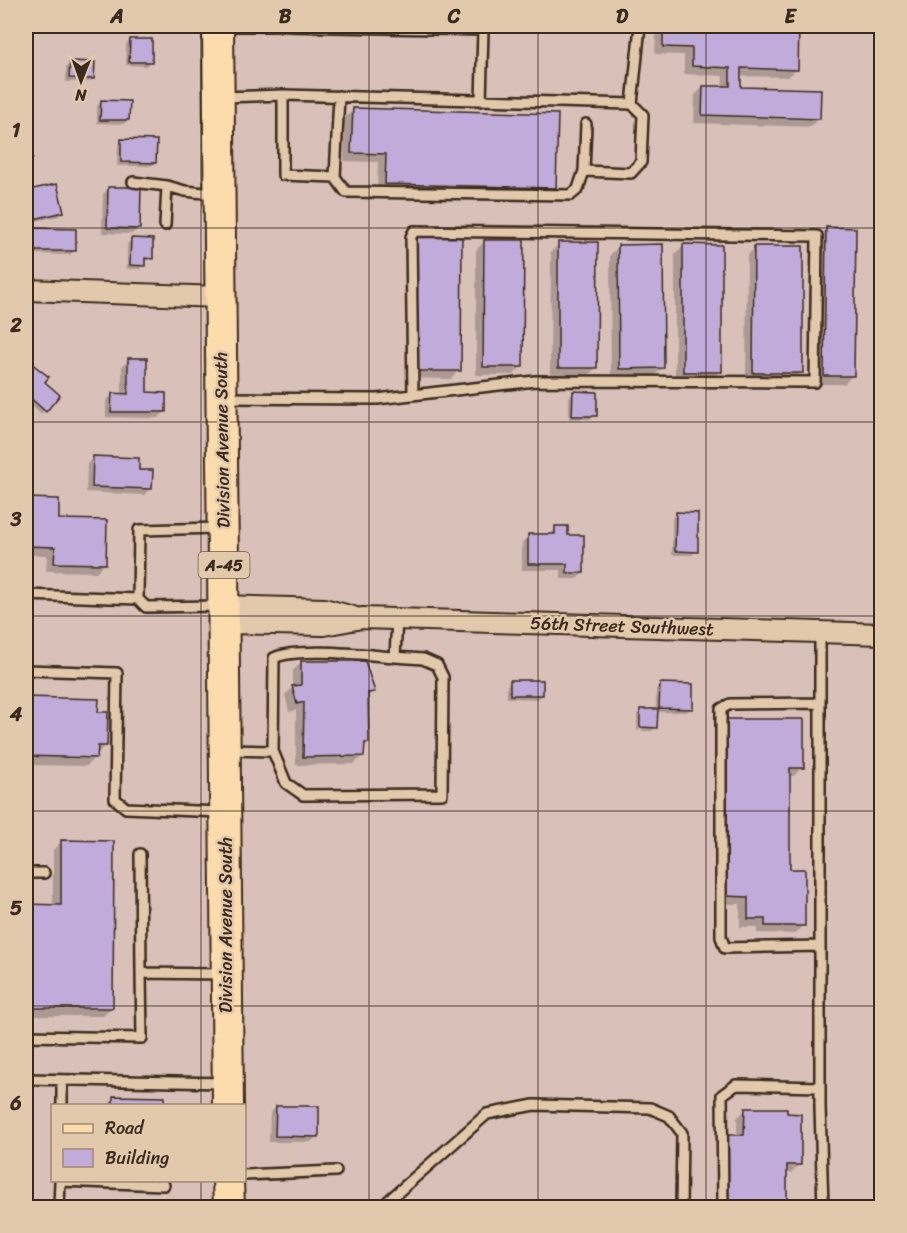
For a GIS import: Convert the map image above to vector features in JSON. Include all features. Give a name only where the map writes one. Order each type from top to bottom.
[{"type":"main road","name":"Division Avenue South","points":[[218,26],[228,1094]]},
{"type":"main road","points":[[228,1182],[229,1208]]},
{"type":"street","points":[[26,290],[220,297]]},
{"type":"street","name":"56th Street Southwest","points":[[224,614],[324,625],[362,618],[882,634]]},
{"type":"lane","points":[[218,26],[483,30],[481,100]]},
{"type":"lane","points":[[632,105],[640,26]]},
{"type":"lane","points":[[283,95],[283,176],[335,177]]},
{"type":"lane","points":[[219,97],[339,96],[632,105],[643,115],[641,162],[631,172],[584,171]]},
{"type":"lane","points":[[339,96],[335,177],[345,192],[571,195],[578,189],[584,171],[586,124]]},
{"type":"lane","points":[[133,182],[219,195]]},
{"type":"lane","points":[[165,225],[167,186]]},
{"type":"lane","points":[[221,398],[377,399],[413,395],[535,381],[815,382],[818,236],[414,231],[411,237],[413,395]]},
{"type":"lane","points":[[138,599],[139,530],[224,528]]},
{"type":"lane","points":[[26,595],[138,599],[146,607],[224,614]]},
{"type":"lane","points":[[395,657],[397,619]]},
{"type":"lane","points":[[820,632],[820,1087],[824,1208]]},
{"type":"lane","points":[[292,654],[423,659],[437,665],[443,677],[442,794],[303,795],[286,783],[273,751],[274,658],[292,654]]},
{"type":"lane","points":[[26,670],[117,673],[116,799],[126,808],[226,812]]},
{"type":"lane","points":[[819,703],[730,704],[721,709],[721,937],[725,948],[820,946]]},
{"type":"lane","points":[[225,750],[273,751]]},
{"type":"lane","points":[[26,1036],[142,1038],[140,854]]},
{"type":"lane","points":[[26,873],[44,873]]},
{"type":"lane","points":[[141,973],[227,974]]},
{"type":"lane","points":[[26,1079],[228,1094]]},
{"type":"lane","points":[[62,1104],[63,1080]]},
{"type":"lane","points":[[723,1208],[722,1095],[736,1085],[820,1087]]},
{"type":"lane","points":[[387,1208],[388,1201],[487,1113],[534,1105],[650,1108],[669,1116],[682,1133],[681,1208]]},
{"type":"lane","points":[[246,1175],[336,1172]]},
{"type":"lane","points":[[59,1208],[60,1182]]},
{"type":"lane","points":[[86,1182],[164,1185]]},
{"type":"building","points":[[159,26],[159,28],[132,27]]},
{"type":"building","points":[[663,26],[799,26],[798,70],[741,68],[741,87],[821,89],[820,119],[702,115],[703,86],[730,86],[730,68],[692,66],[692,48],[663,47]]},
{"type":"building","points":[[130,39],[152,39],[152,62],[129,62]]},
{"type":"building","points":[[70,61],[95,62],[94,79],[69,78]]},
{"type":"building","points":[[101,100],[130,101],[129,120],[100,120]]},
{"type":"building","points":[[353,108],[558,114],[556,188],[385,184],[386,154],[351,153]]},
{"type":"building","points":[[121,139],[157,140],[156,163],[121,162]]},
{"type":"building","points":[[26,152],[33,158],[26,168]]},
{"type":"building","points":[[57,184],[64,212],[34,219],[28,190]]},
{"type":"building","points":[[108,187],[141,187],[140,229],[107,228]]},
{"type":"building","points":[[826,227],[856,228],[854,376],[824,376]]},
{"type":"building","points":[[31,228],[76,229],[76,251],[31,251]]},
{"type":"building","points":[[415,236],[462,237],[461,371],[414,371]]},
{"type":"building","points":[[131,238],[153,239],[153,259],[145,258],[145,266],[130,265]]},
{"type":"building","points":[[484,240],[524,240],[523,367],[483,367]]},
{"type":"building","points":[[558,242],[598,242],[597,368],[558,368]]},
{"type":"building","points":[[663,244],[664,368],[619,369],[618,245]]},
{"type":"building","points":[[683,244],[722,245],[722,372],[683,372]]},
{"type":"building","points":[[754,246],[803,246],[803,373],[753,373]]},
{"type":"building","points":[[128,358],[147,358],[147,392],[166,393],[166,412],[111,412],[112,393],[128,394]]},
{"type":"building","points":[[31,363],[49,377],[45,382],[60,395],[46,412],[26,394],[26,369]]},
{"type":"building","points":[[573,391],[597,392],[597,416],[572,416]]},
{"type":"building","points":[[93,456],[139,458],[139,470],[153,470],[152,489],[92,487]]},
{"type":"building","points":[[26,498],[59,499],[59,519],[107,520],[106,564],[54,563],[55,547],[26,546]]},
{"type":"building","points":[[676,512],[698,513],[698,552],[675,551]]},
{"type":"building","points":[[555,526],[568,526],[568,535],[584,535],[584,573],[567,573],[567,564],[528,564],[528,534],[555,534]]},
{"type":"building","points":[[301,661],[365,661],[375,692],[368,693],[369,743],[365,743],[364,756],[303,757],[304,702],[297,704],[292,686],[301,685]]},
{"type":"building","points":[[510,680],[543,680],[543,695],[510,695]]},
{"type":"building","points":[[660,683],[693,684],[693,709],[659,708]]},
{"type":"building","points":[[26,697],[99,699],[98,712],[108,712],[107,746],[98,746],[97,758],[26,756]]},
{"type":"building","points":[[640,709],[658,709],[657,728],[640,727]]},
{"type":"building","points":[[725,719],[804,719],[804,768],[790,768],[790,869],[805,869],[805,926],[765,926],[765,919],[748,919],[748,897],[725,896]]},
{"type":"building","points":[[61,840],[114,841],[113,1008],[26,1008],[26,904],[61,905]]},
{"type":"building","points":[[113,1096],[165,1097],[165,1104],[113,1104]]},
{"type":"building","points":[[276,1106],[319,1106],[319,1137],[275,1136]]},
{"type":"building","points":[[745,1108],[787,1108],[787,1113],[801,1114],[801,1165],[787,1165],[787,1208],[727,1208],[727,1135],[744,1135]]}]
